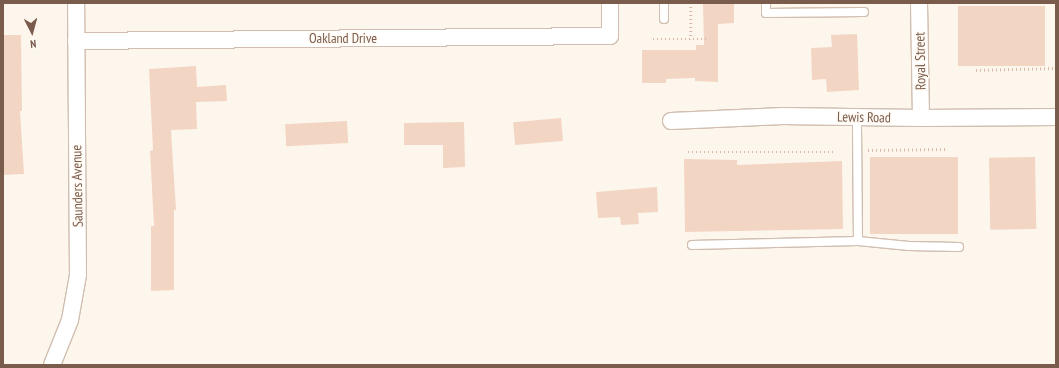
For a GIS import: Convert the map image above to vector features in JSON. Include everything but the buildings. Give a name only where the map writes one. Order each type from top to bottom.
[{"type":"street","name":"Saunders Avenue","points":[[52,365],[70,320],[78,275],[76,3]]},
{"type":"street","name":"Oakland Drive","points":[[76,41],[610,36],[610,3]]},
{"type":"street","name":"Royal Street","points":[[919,3],[921,118]]},
{"type":"street","name":"Lewis Road","points":[[671,120],[783,116],[921,118],[1056,117]]},
{"type":"lane","points":[[664,3],[664,19]]},
{"type":"lane","points":[[766,3],[766,13],[864,12]]},
{"type":"lane","points":[[857,117],[858,241]]},
{"type":"lane","points":[[692,245],[858,241],[909,246],[959,247]]},
{"type":"path","points":[[691,3],[691,39]]},
{"type":"path","points":[[653,39],[706,39]]},
{"type":"path","points":[[976,70],[1056,68]]},
{"type":"path","points":[[864,150],[948,149]]},
{"type":"path","points":[[688,152],[833,152]]}]
